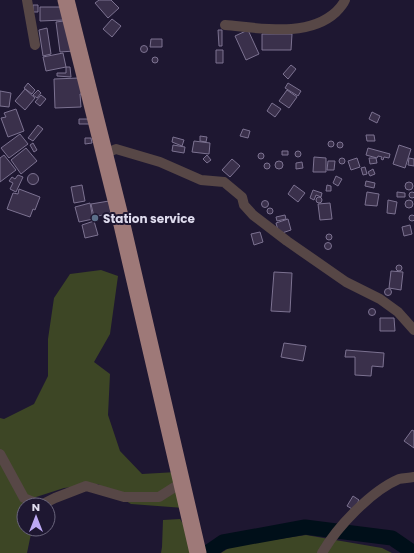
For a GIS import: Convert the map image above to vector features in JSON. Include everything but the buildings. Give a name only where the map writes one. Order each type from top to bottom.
[{"type":"highway","points":[[66,0],[120,216],[198,553]]},
{"type":"street","points":[[27,0],[36,46]]},
{"type":"street","points":[[225,25],[257,28],[299,29],[315,24],[332,15],[344,4],[346,0]]},
{"type":"street","points":[[104,154],[116,149],[160,162],[201,180],[224,182],[242,197],[244,205],[253,215],[287,242],[346,282],[398,312],[414,330]]},
{"type":"street","points":[[0,454],[24,498],[42,505],[55,498],[86,486],[124,497],[159,497],[181,483]]},
{"type":"street","points":[[322,553],[346,521],[371,496],[400,479],[414,477]]},
{"type":"green space","points":[[101,270],[118,276],[110,334],[94,362],[110,374],[108,415],[120,451],[142,474],[177,472],[184,508],[131,504],[98,484],[64,488],[36,497],[16,497],[16,537],[30,537],[27,553],[0,553],[0,418],[4,419],[34,404],[48,376],[48,339],[54,298],[70,274]]},
{"type":"green space","points":[[180,519],[200,553],[161,553],[163,520]]},
{"type":"green space","points":[[306,535],[382,548],[392,553],[221,553],[232,546]]},
{"type":"waterway","points":[[207,553],[223,542],[305,527],[392,538],[414,553]]},
{"type":"place","name":"Station service","points":[[95,218]]}]
